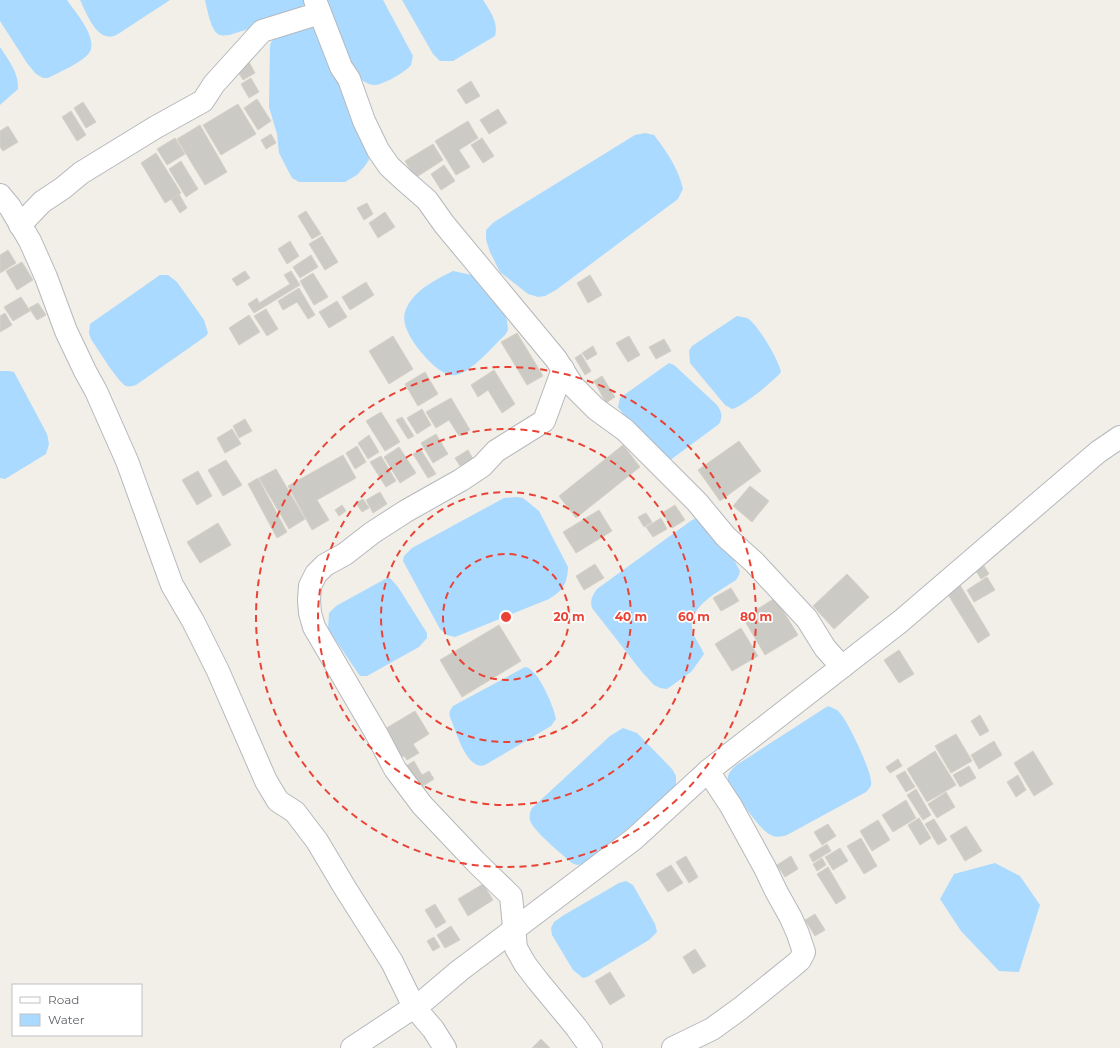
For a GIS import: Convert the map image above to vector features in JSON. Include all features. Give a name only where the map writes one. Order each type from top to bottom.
[{"type":"street","points":[[20,225],[42,202],[63,188],[81,173],[156,127],[203,101],[214,84],[262,31],[318,6],[342,67],[349,79],[364,121],[389,166],[427,200],[444,224],[543,343],[563,369],[573,386],[596,409],[625,430],[697,502],[726,537],[754,562],[808,619],[825,648],[842,667]]},
{"type":"street","points":[[0,195],[10,207],[30,241],[66,331],[99,397],[127,461],[172,585],[193,621],[218,671],[266,780],[278,801],[295,812],[318,841],[345,888],[392,962],[414,1007],[433,1030],[445,1048]]},
{"type":"street","points":[[563,369],[544,421],[496,451],[482,466],[461,480],[406,511],[372,533],[345,554],[325,565],[316,574],[310,586],[309,600],[310,613],[314,627],[376,733],[395,769],[422,805],[511,896],[516,948],[526,964],[591,1048]]},
{"type":"street","points":[[352,1048],[414,1007],[514,929],[634,839],[708,771],[901,621],[1098,452],[1120,437]]},
{"type":"street","points":[[673,1048],[712,1029],[742,1008],[800,960],[804,952],[791,918],[765,868],[731,806],[708,771]]},
{"type":"water","points":[[0,0],[67,0],[84,23],[90,37],[91,49],[89,53],[79,62],[48,78],[43,78],[36,74],[27,63],[0,21]]},
{"type":"water","points":[[80,0],[170,0],[111,37],[105,36],[94,27]]},
{"type":"water","points":[[205,0],[308,0],[303,6],[284,16],[230,35],[220,35],[214,30]]},
{"type":"water","points":[[324,0],[383,0],[413,56],[411,65],[388,81],[375,85],[368,84],[362,80],[353,72]]},
{"type":"water","points":[[402,0],[483,0],[495,22],[495,36],[453,61],[440,61],[433,54]]},
{"type":"water","points":[[305,24],[317,27],[368,152],[369,160],[364,167],[357,175],[345,182],[299,182],[292,178],[279,153],[277,134],[269,107],[270,46],[275,37],[279,34]]},
{"type":"water","points":[[0,47],[15,72],[18,89],[0,105]]},
{"type":"water","points":[[645,133],[654,135],[668,154],[675,167],[683,189],[678,199],[556,290],[545,296],[538,297],[528,294],[500,272],[486,240],[486,230],[494,222],[635,135]]},
{"type":"water","points":[[453,271],[472,275],[497,299],[507,320],[508,330],[505,335],[482,358],[469,369],[456,375],[449,375],[433,365],[418,348],[407,331],[404,315],[408,305],[419,292],[432,282]]},
{"type":"water","points":[[160,275],[168,275],[177,282],[204,320],[208,333],[206,336],[136,385],[126,386],[113,372],[91,339],[89,333],[90,324]]},
{"type":"water","points":[[737,316],[747,318],[762,334],[772,351],[781,372],[758,393],[743,404],[732,409],[725,405],[690,363],[689,351],[692,346]]},
{"type":"water","points":[[669,363],[674,365],[717,405],[721,412],[721,419],[719,424],[669,461],[657,459],[618,407],[620,398]]},
{"type":"water","points":[[0,371],[14,372],[47,434],[49,444],[46,454],[5,479],[0,478]]},
{"type":"water","points":[[504,498],[523,498],[539,511],[568,567],[565,583],[558,593],[549,599],[455,637],[447,635],[440,629],[403,561],[404,556],[412,548]]},
{"type":"water","points":[[697,518],[712,531],[734,560],[740,571],[736,580],[714,594],[700,606],[695,613],[692,620],[692,629],[704,654],[691,672],[667,689],[660,688],[654,685],[642,672],[592,608],[591,600],[597,589],[692,520]]},
{"type":"water","points":[[390,578],[398,587],[427,633],[427,638],[419,647],[367,676],[360,676],[328,629],[329,613],[336,606],[385,579]]},
{"type":"water","points":[[525,667],[530,669],[535,674],[545,689],[556,719],[551,726],[485,765],[473,763],[464,751],[457,735],[450,716],[451,708]]},
{"type":"water","points":[[828,706],[838,711],[853,734],[870,775],[870,787],[866,792],[787,835],[778,837],[771,835],[754,819],[729,785],[729,774],[735,766]]},
{"type":"water","points":[[623,728],[637,733],[672,769],[676,776],[676,785],[671,794],[583,864],[577,865],[572,863],[536,830],[530,820],[532,808],[610,736]]},
{"type":"water","points":[[995,863],[1020,876],[1040,905],[1019,972],[999,971],[961,931],[940,899],[954,874]]},
{"type":"water","points":[[626,881],[633,885],[655,924],[657,932],[649,940],[583,978],[573,970],[552,935],[551,928],[554,922],[564,915],[619,883]]},
{"type":"building","points":[[249,62],[255,73],[243,80],[237,70]]},
{"type":"building","points":[[251,78],[259,92],[249,98],[241,84]]},
{"type":"building","points":[[471,81],[480,96],[466,104],[457,90]]},
{"type":"building","points":[[257,99],[271,121],[258,130],[244,108]]},
{"type":"building","points":[[83,102],[96,122],[86,128],[74,108]]},
{"type":"building","points":[[238,104],[256,134],[221,155],[203,125]]},
{"type":"building","points":[[498,109],[507,123],[489,134],[480,120]]},
{"type":"building","points":[[71,111],[86,135],[77,141],[62,117]]},
{"type":"building","points":[[468,121],[478,138],[459,150],[470,167],[456,175],[435,141]]},
{"type":"building","points":[[200,125],[227,172],[205,185],[177,139]]},
{"type":"building","points":[[8,126],[18,142],[3,151],[0,147],[0,131]]},
{"type":"building","points":[[271,134],[276,143],[266,149],[261,140]]},
{"type":"building","points":[[175,138],[185,154],[167,165],[157,149]]},
{"type":"building","points":[[482,138],[494,156],[483,163],[471,145]]},
{"type":"building","points":[[433,144],[443,160],[415,178],[405,161]]},
{"type":"building","points":[[156,153],[181,193],[165,203],[141,163]]},
{"type":"building","points":[[181,161],[198,189],[186,197],[169,169]]},
{"type":"building","points":[[444,165],[455,181],[441,190],[431,174]]},
{"type":"building","points":[[179,194],[187,208],[180,213],[171,199]]},
{"type":"building","points":[[367,203],[373,214],[364,220],[357,208]]},
{"type":"building","points":[[306,211],[321,234],[312,239],[298,216]]},
{"type":"building","points":[[385,212],[395,227],[378,238],[369,223]]},
{"type":"building","points":[[322,236],[338,262],[325,270],[309,244]]},
{"type":"building","points":[[290,241],[299,256],[287,264],[278,249]]},
{"type":"building","points":[[8,250],[16,263],[0,273],[0,255]]},
{"type":"building","points":[[311,255],[318,267],[300,278],[293,267]]},
{"type":"building","points":[[22,262],[33,280],[17,290],[6,271]]},
{"type":"building","points":[[245,271],[250,278],[237,286],[232,279]]},
{"type":"building","points":[[291,271],[300,285],[254,313],[248,304],[257,298],[259,303],[290,284],[284,275]]},
{"type":"building","points":[[313,273],[328,297],[314,305],[300,281]]},
{"type":"building","points":[[590,275],[602,295],[588,303],[577,283]]},
{"type":"building","points":[[366,282],[374,295],[350,310],[342,297]]},
{"type":"building","points":[[299,288],[315,315],[308,319],[297,302],[283,310],[278,301]]},
{"type":"building","points":[[21,297],[30,311],[13,321],[4,307]]},
{"type":"building","points":[[337,301],[347,317],[329,328],[319,312]]},
{"type":"building","points":[[38,303],[46,315],[37,320],[29,308]]},
{"type":"building","points":[[266,309],[278,329],[267,336],[254,316]]},
{"type":"building","points":[[5,313],[12,325],[0,332],[0,316]]},
{"type":"building","points":[[249,315],[260,332],[239,345],[229,328]]},
{"type":"building","points":[[517,333],[543,376],[527,385],[501,342]]},
{"type":"building","points":[[393,336],[413,369],[389,384],[369,351]]},
{"type":"building","points":[[629,336],[640,355],[628,362],[616,343]]},
{"type":"building","points":[[664,339],[671,351],[656,359],[649,347]]},
{"type":"building","points":[[593,346],[597,354],[587,360],[582,353]]},
{"type":"building","points":[[581,354],[591,371],[585,375],[575,358]]},
{"type":"building","points":[[494,370],[515,404],[502,413],[488,390],[478,397],[471,385]]},
{"type":"building","points":[[425,372],[438,394],[418,406],[405,384]]},
{"type":"building","points":[[602,376],[615,397],[606,403],[594,381]]},
{"type":"building","points":[[451,398],[470,430],[459,436],[449,420],[436,428],[426,412]]},
{"type":"building","points":[[422,409],[431,425],[417,434],[407,418]]},
{"type":"building","points":[[381,412],[400,442],[385,451],[366,421]]},
{"type":"building","points":[[402,417],[414,436],[408,439],[396,420]]},
{"type":"building","points":[[245,419],[252,431],[239,438],[233,426]]},
{"type":"building","points":[[232,429],[241,444],[225,453],[217,438]]},
{"type":"building","points":[[436,434],[448,454],[433,463],[421,443]]},
{"type":"building","points":[[369,435],[379,452],[368,459],[358,443]]},
{"type":"building","points":[[739,441],[761,471],[720,501],[698,470]]},
{"type":"building","points":[[623,445],[640,467],[576,518],[559,496]]},
{"type":"building","points":[[357,446],[366,462],[355,469],[346,453]]},
{"type":"building","points":[[399,447],[416,473],[400,483],[384,457]]},
{"type":"building","points":[[421,450],[436,474],[428,478],[413,454]]},
{"type":"building","points":[[468,450],[473,459],[460,466],[455,458]]},
{"type":"building","points":[[343,455],[356,478],[317,500],[329,520],[312,530],[288,486]]},
{"type":"building","points":[[381,456],[396,481],[386,487],[370,462]]},
{"type":"building","points":[[226,460],[242,485],[223,496],[208,470]]},
{"type":"building","points":[[276,469],[305,519],[289,529],[259,478]]},
{"type":"building","points":[[198,471],[212,496],[197,505],[182,480]]},
{"type":"building","points":[[258,478],[287,532],[277,538],[248,484]]},
{"type":"building","points":[[750,486],[769,501],[752,522],[733,506]]},
{"type":"building","points":[[380,492],[387,504],[373,513],[366,500]]},
{"type":"building","points":[[363,499],[369,508],[362,512],[356,503]]},
{"type":"building","points":[[342,505],[346,511],[339,516],[335,510]]},
{"type":"building","points":[[675,505],[685,520],[672,528],[662,513]]},
{"type":"building","points":[[599,510],[612,531],[576,553],[563,532]]},
{"type":"building","points":[[646,513],[652,522],[644,527],[638,517]]},
{"type":"building","points":[[661,518],[667,529],[653,537],[646,527]]},
{"type":"building","points":[[218,523],[231,545],[200,563],[187,542]]},
{"type":"building","points":[[595,564],[604,578],[584,590],[576,576]]},
{"type":"building","points":[[984,566],[989,574],[981,579],[976,571]]},
{"type":"building","points":[[847,574],[869,597],[834,629],[813,606]]},
{"type":"building","points":[[987,577],[995,590],[974,602],[967,590]]},
{"type":"building","points":[[960,585],[990,635],[978,643],[947,593]]},
{"type":"building","points":[[731,588],[739,601],[721,611],[713,598]]},
{"type":"building","points":[[775,598],[798,635],[765,655],[743,618]]},
{"type":"building","points":[[499,625],[521,661],[462,697],[440,660]]},
{"type":"building","points":[[741,628],[758,656],[732,671],[715,644]]},
{"type":"building","points":[[899,650],[914,674],[899,683],[884,660]]},
{"type":"building","points":[[415,711],[429,734],[413,744],[419,753],[407,760],[404,756],[400,758],[383,730]]},
{"type":"building","points":[[980,715],[989,731],[980,736],[971,721]]},
{"type":"building","points":[[956,734],[972,761],[951,773],[935,746]]},
{"type":"building","points":[[994,741],[1002,755],[979,769],[971,755]]},
{"type":"building","points":[[935,751],[956,785],[927,802],[907,769]]},
{"type":"building","points":[[1033,751],[1053,784],[1034,796],[1014,763]]},
{"type":"building","points":[[898,759],[902,766],[890,773],[886,767]]},
{"type":"building","points":[[414,761],[422,775],[429,771],[434,779],[420,788],[406,766]]},
{"type":"building","points":[[969,766],[976,778],[960,787],[953,775]]},
{"type":"building","points":[[905,771],[915,787],[906,792],[896,776]]},
{"type":"building","points":[[1018,775],[1026,790],[1016,797],[1007,782]]},
{"type":"building","points":[[916,789],[931,815],[923,820],[907,795]]},
{"type":"building","points":[[946,792],[955,807],[937,818],[928,804]]},
{"type":"building","points":[[906,800],[916,818],[893,832],[882,815]]},
{"type":"building","points":[[919,818],[931,838],[920,845],[908,825]]},
{"type":"building","points":[[934,819],[947,840],[938,845],[925,824]]},
{"type":"building","points":[[878,820],[890,840],[872,851],[860,831]]},
{"type":"building","points":[[828,824],[836,836],[822,845],[814,832]]},
{"type":"building","points":[[966,826],[982,851],[965,861],[950,836]]},
{"type":"building","points":[[861,838],[877,866],[864,874],[847,846]]},
{"type":"building","points":[[827,844],[831,851],[813,862],[809,855]]},
{"type":"building","points":[[840,848],[848,861],[833,870],[825,857]]},
{"type":"building","points":[[686,856],[698,877],[689,883],[676,862]]},
{"type":"building","points":[[791,856],[798,869],[785,877],[777,865]]},
{"type":"building","points":[[822,858],[826,865],[817,871],[813,864]]},
{"type":"building","points":[[671,865],[683,883],[668,892],[656,874]]},
{"type":"building","points":[[828,867],[846,898],[836,904],[817,874]]},
{"type":"building","points":[[483,884],[493,900],[468,916],[458,899]]},
{"type":"building","points":[[435,904],[446,922],[436,928],[425,910]]},
{"type":"building","points":[[815,914],[825,930],[815,936],[805,920]]},
{"type":"building","points":[[451,926],[460,940],[445,948],[437,935]]},
{"type":"building","points":[[434,937],[440,947],[433,951],[427,941]]},
{"type":"building","points":[[695,949],[706,966],[693,974],[683,957]]},
{"type":"building","points":[[610,972],[625,996],[610,1005],[595,981]]},
{"type":"building","points":[[541,1039],[550,1048],[532,1048]]}]
